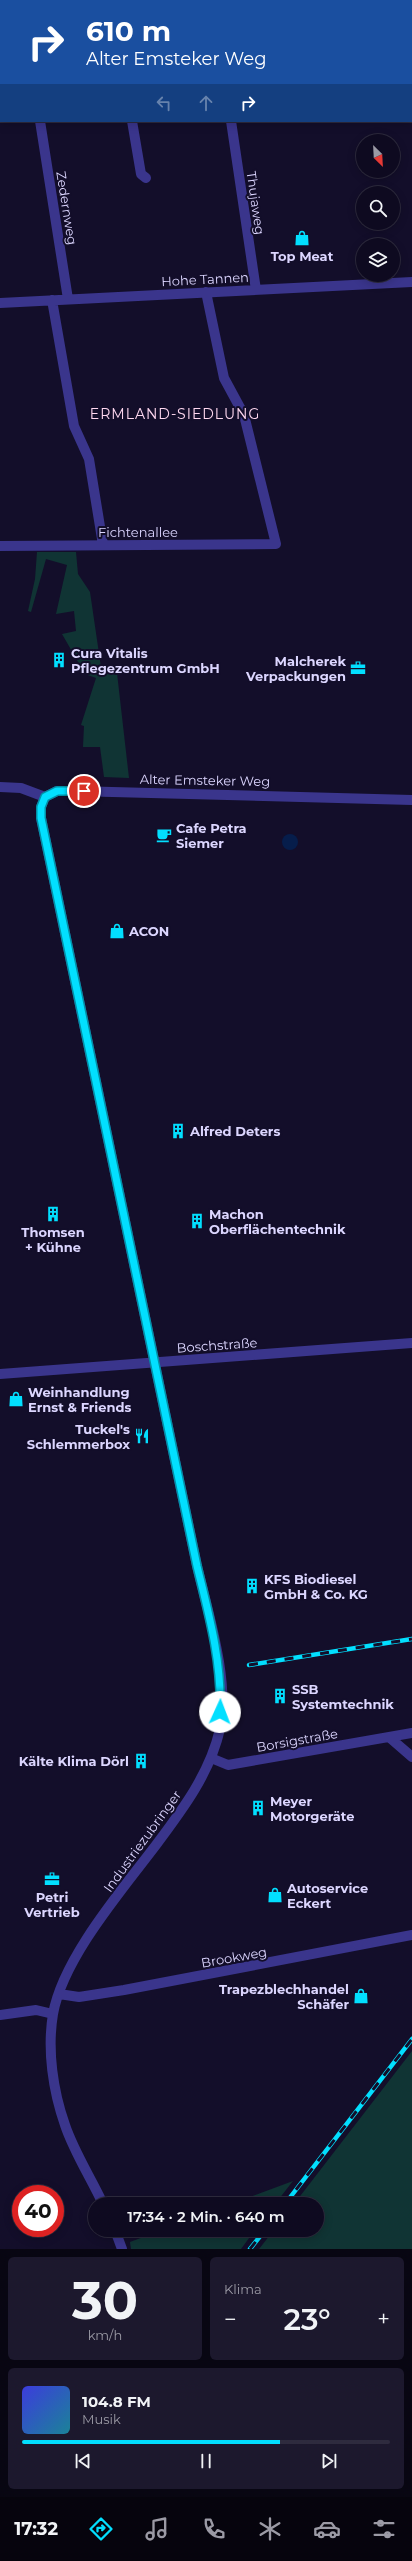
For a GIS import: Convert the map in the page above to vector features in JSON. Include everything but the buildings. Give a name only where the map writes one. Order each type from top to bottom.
[{"type":"street","name":"Zedernweg","points":[[40,122],[68,298]]},
{"type":"street","points":[[132,122],[141,174],[146,178]]},
{"type":"street","name":"Thujaweg","points":[[231,122],[256,290]]},
{"type":"street","name":"Hohe Tannen","points":[[0,303],[68,298],[412,282]]},
{"type":"street","name":"Fichtenallee","points":[[0,546],[276,544],[244,415],[224,378],[206,292]]},
{"type":"street","points":[[52,300],[74,426],[89,459],[103,545]]},
{"type":"street","points":[[0,787],[21,788],[45,797]]},
{"type":"street","name":"Alter Emsteker Weg","points":[[45,797],[57,791],[74,791],[412,800]]},
{"type":"street","name":"Industriezubringer","points":[[45,797],[41,807],[41,818],[197,1566],[215,1642],[221,1686],[220,1727],[211,1758],[186,1805],[89,1937],[59,1994],[53,2014],[52,2059],[57,2097],[65,2127],[100,2197]]},
{"type":"street","name":"Boschstraße","points":[[0,1374],[412,1343]]},
{"type":"street","name":"Borsigstraße","points":[[211,1758],[228,1765],[412,1733]]},
{"type":"street","points":[[389,1737],[412,1757]]},
{"type":"street","name":"Brookweg","points":[[59,1994],[79,1997],[124,1990],[412,1935]]},
{"type":"street","points":[[0,2015],[36,2010],[53,2014]]},
{"type":"street","points":[[118,2237],[122,2249]]},
{"type":"green space","points":[[37,552],[76,552],[78,574],[90,592],[102,674],[117,673],[129,778],[104,777],[100,747],[83,747],[84,726],[81,725],[96,678],[85,674],[62,634],[76,631],[74,611],[56,614],[67,565],[46,559],[31,612],[28,611],[35,579]]},
{"type":"green space","points":[[412,2051],[412,2249],[259,2249],[268,2237],[324,2237],[324,2197],[299,2197]]},
{"type":"green space","points":[[293,2181],[280,2197],[250,2197]]},
{"type":"green space","points":[[143,2237],[250,2237],[241,2249],[131,2249],[130,2242]]},
{"type":"water","points":[[290,834],[297,839],[298,842],[293,849],[290,850],[283,845],[282,842],[287,835]]},
{"type":"railway","points":[[249,1665],[412,1639]]},
{"type":"railway","points":[[290,2197],[412,2039]]},
{"type":"railway","points":[[250,2249],[259,2237]]},
{"type":"place","name":"Top Meat","points":[[302,238]]},
{"type":"place","name":"Cura Vitalis Pflegezentrum GmbH","points":[[59,660]]},
{"type":"place","name":"Malcherek Verpackungen","points":[[358,668]]},
{"type":"place","name":"Cafe Petra Siemer","points":[[164,835]]},
{"type":"place","name":"ACON","points":[[117,931]]},
{"type":"place","name":"Alfred Deters","points":[[178,1131]]},
{"type":"place","name":"Thomsen + Kühne","points":[[53,1214]]},
{"type":"place","name":"Machon Oberflächentechnik","points":[[197,1221]]},
{"type":"place","name":"Weinhandlung Ernst & Friends","points":[[16,1399]]},
{"type":"place","name":"Tuckel's Schlemmerbox","points":[[142,1436]]},
{"type":"place","name":"KFS Biodiesel GmbH & Co. KG","points":[[252,1586]]},
{"type":"place","name":"SSB Systemtechnik","points":[[280,1696]]},
{"type":"place","name":"Kälte Klima Dörl","points":[[141,1761]]},
{"type":"place","name":"Meyer Motorgeräte","points":[[258,1808]]},
{"type":"place","name":"Petri Vertrieb","points":[[52,1879]]},
{"type":"place","name":"Autoservice Eckert","points":[[275,1895]]},
{"type":"place","name":"Trapezblechhandel Schäfer","points":[[361,1996]]},
{"type":"district","name":"ERMLAND-SIEDLUNG","points":[[175,414]]},
{"type":"route","points":[[84,791],[57,791],[45,797],[41,807],[41,818],[197,1566],[215,1642],[221,1686],[220,1712]]}]
